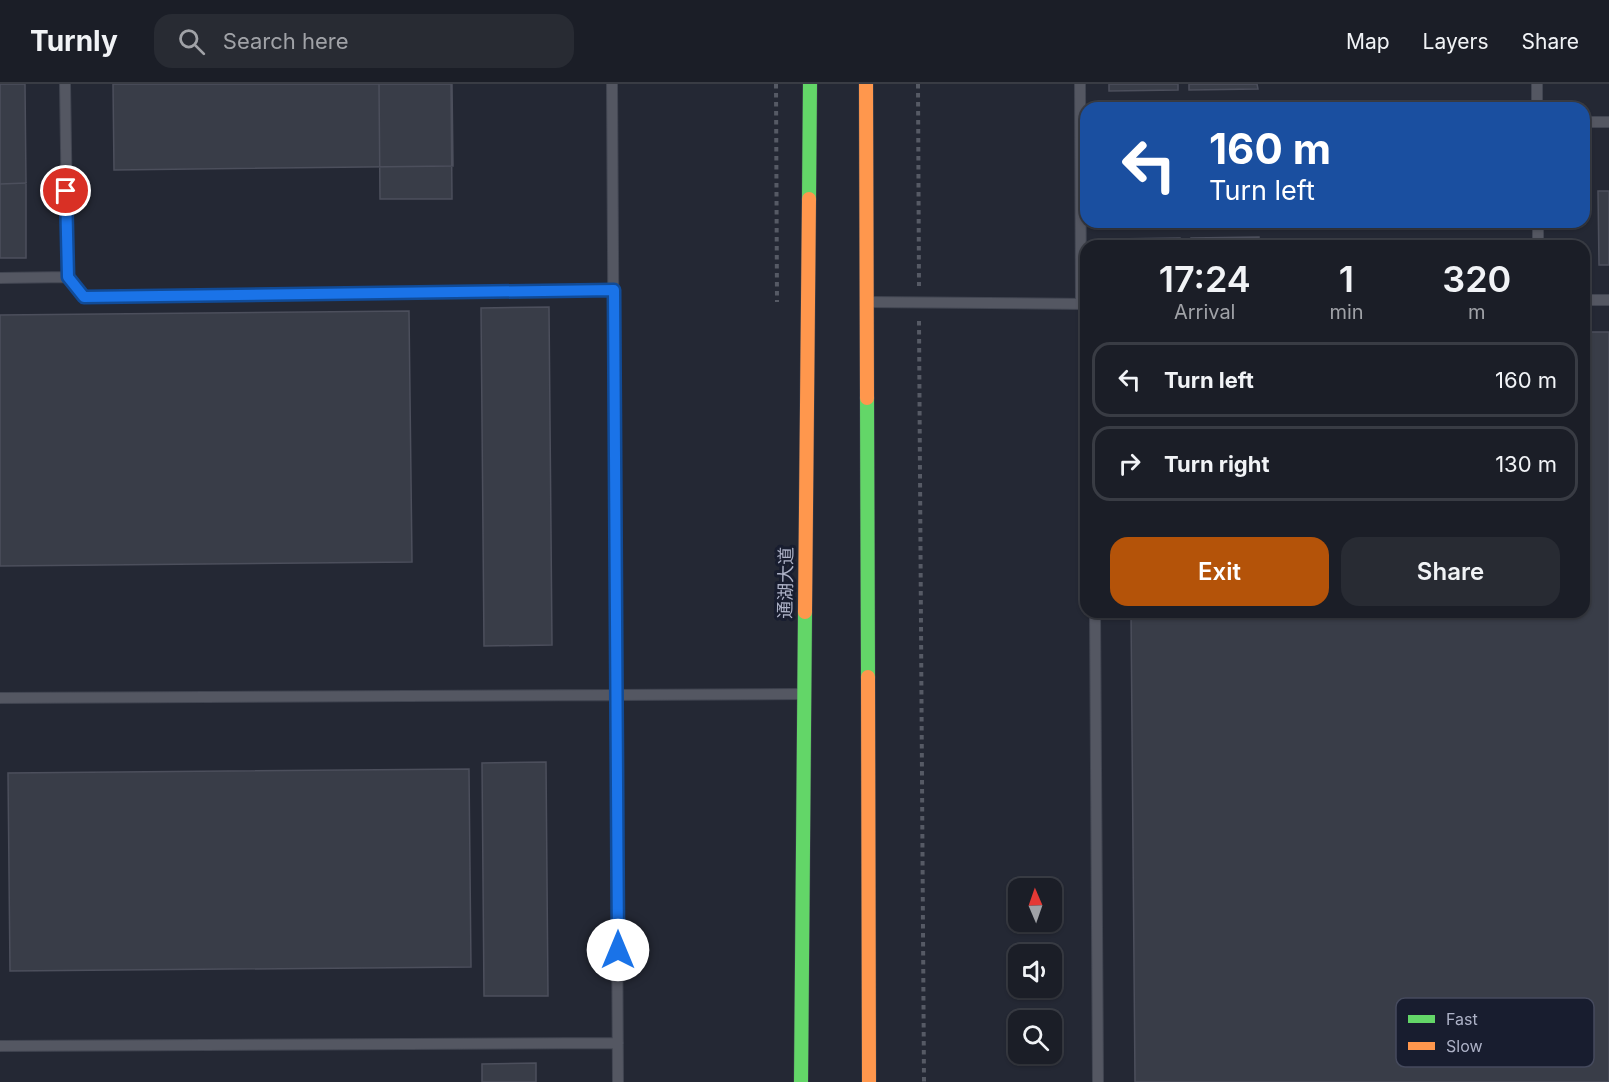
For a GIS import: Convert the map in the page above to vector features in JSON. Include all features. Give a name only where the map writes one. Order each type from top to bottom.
[{"type":"main road","name":"通湖大道","points":[[801,1082],[810,84]]},
{"type":"main road","points":[[866,84],[869,1082]]},
{"type":"lane","points":[[65,84],[68,277],[84,297],[614,290]]},
{"type":"lane","points":[[612,84],[618,1082]]},
{"type":"lane","points":[[1080,84],[1080,102]]},
{"type":"lane","points":[[1537,84],[1537,102]]},
{"type":"lane","points":[[1590,122],[1609,122]]},
{"type":"lane","points":[[0,278],[68,277]]},
{"type":"lane","points":[[1590,300],[1609,300]]},
{"type":"lane","points":[[866,302],[1080,304]]},
{"type":"lane","points":[[1095,618],[1098,1082]]},
{"type":"lane","points":[[0,698],[803,694]]},
{"type":"lane","points":[[0,1046],[618,1043]]},
{"type":"path","points":[[918,84],[924,1082]]},
{"type":"building","points":[[0,84],[25,84],[26,183],[0,184]]},
{"type":"building","points":[[113,84],[452,84],[453,166],[114,170]]},
{"type":"building","points":[[379,84],[451,84],[452,199],[380,199]]},
{"type":"building","points":[[1109,84],[1178,84],[1178,90],[1109,91]]},
{"type":"building","points":[[1189,84],[1257,84],[1258,89],[1189,90]]},
{"type":"building","points":[[26,183],[26,258],[0,258],[0,184]]},
{"type":"building","points":[[1598,191],[1609,191],[1609,265],[1599,265]]},
{"type":"building","points":[[1259,237],[1259,240],[1191,240],[1191,238]]},
{"type":"building","points":[[1180,238],[1180,240],[1111,240]]},
{"type":"building","points":[[549,307],[552,645],[484,646],[481,308]]},
{"type":"building","points":[[409,311],[412,562],[0,566],[0,315]]},
{"type":"building","points":[[1590,332],[1609,332],[1609,1082],[1135,1082],[1131,618],[1590,618]]},
{"type":"building","points":[[546,762],[548,996],[484,996],[482,763]]},
{"type":"building","points":[[469,769],[471,967],[10,971],[8,773]]},
{"type":"building","points":[[536,1063],[536,1082],[482,1082],[482,1064]]},
{"type":"traffic: fast","points":[[809,199],[810,84]]},
{"type":"traffic: fast","points":[[867,398],[868,677]]},
{"type":"traffic: fast","points":[[801,1082],[805,612]]},
{"type":"traffic: slow","points":[[866,84],[867,398]]},
{"type":"traffic: slow","points":[[805,612],[809,199]]},
{"type":"traffic: slow","points":[[868,677],[869,1082]]},
{"type":"route","points":[[66,191],[68,277],[84,297],[614,290],[618,950]]}]
